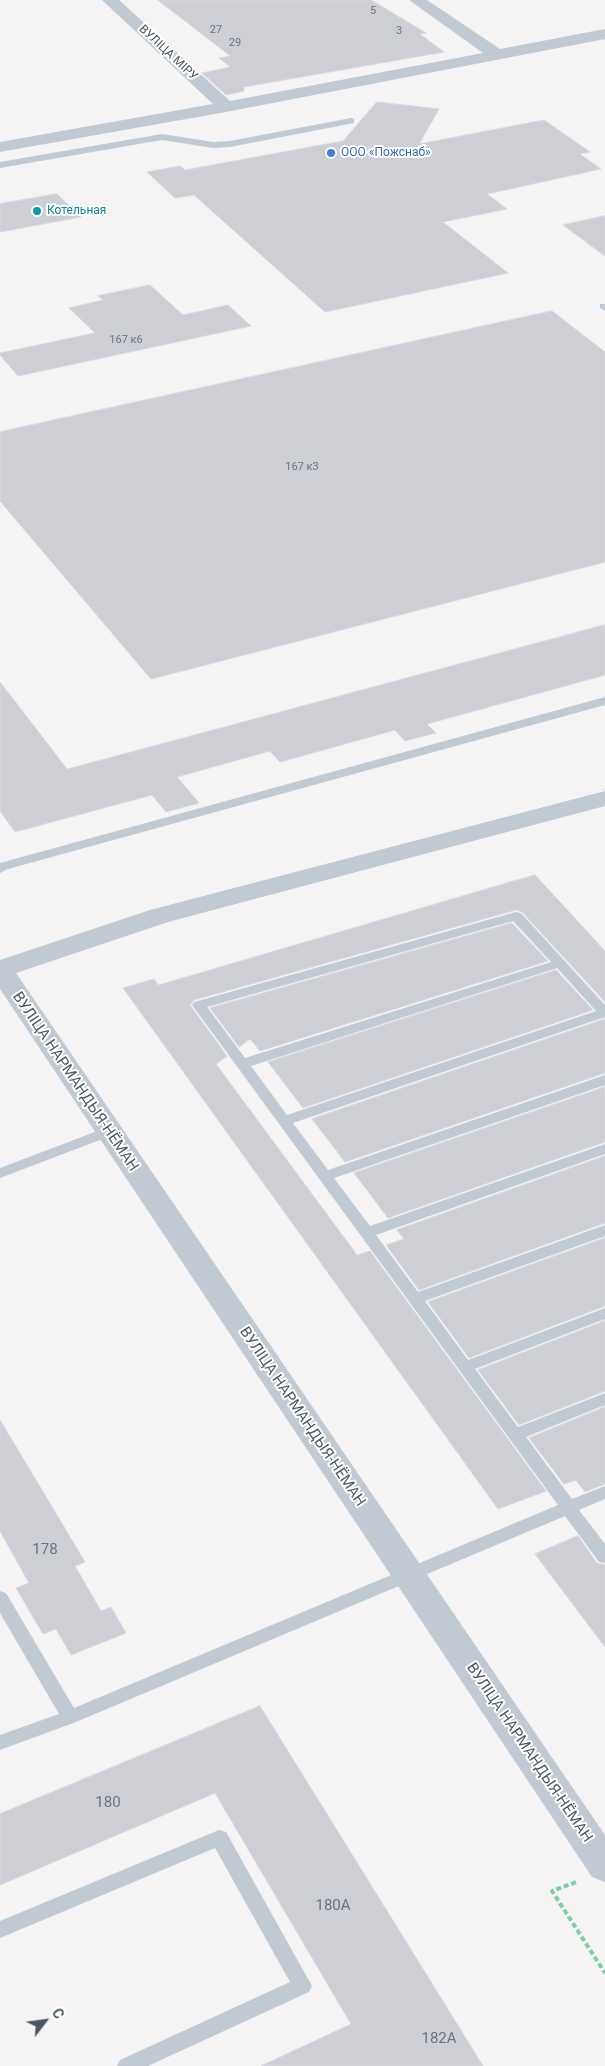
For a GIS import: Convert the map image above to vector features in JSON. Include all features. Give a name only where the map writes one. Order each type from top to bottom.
[{"type":"street","name":"ВУЛІЦА МІРУ","points":[[110,0],[226,107]]},
{"type":"street","points":[[417,0],[496,54]]},
{"type":"street","points":[[0,147],[226,107],[605,34]]},
{"type":"street","points":[[0,969],[160,916],[605,798]]},
{"type":"street","name":"ВУЛІЦА НАРМАНДЫЯ-НЁМАН","points":[[0,969],[108,1132],[409,1573],[605,1866]]},
{"type":"lane","points":[[0,165],[162,137],[213,145],[230,144],[351,121]]},
{"type":"lane","points":[[0,869],[3,866],[605,701]]},
{"type":"lane","points":[[284,1121],[605,1013],[516,916],[199,1005],[324,1176],[605,1557]]},
{"type":"lane","points":[[242,1064],[560,963]]},
{"type":"lane","points":[[324,1176],[605,1080]]},
{"type":"lane","points":[[0,1173],[108,1132]]},
{"type":"lane","points":[[366,1233],[605,1149]]},
{"type":"lane","points":[[415,1299],[605,1230]]},
{"type":"lane","points":[[465,1367],[605,1313]]},
{"type":"lane","points":[[515,1435],[605,1399]]},
{"type":"lane","points":[[0,1743],[70,1717],[605,1492]]},
{"type":"lane","points":[[0,1598],[70,1717]]},
{"type":"lane","points":[[0,1930],[219,1838],[302,1986],[127,2066]]},
{"type":"path","points":[[579,1881],[552,1891],[605,1973]]},
{"type":"building","points":[[158,0],[371,0],[426,33],[420,34],[444,52],[244,87],[244,91],[226,95],[202,73],[230,67],[219,58],[230,56]]},
{"type":"building","points":[[377,102],[439,109],[419,144],[544,120],[590,152],[580,154],[601,169],[487,194],[507,209],[443,222],[508,273],[325,312],[194,195],[175,198],[147,172],[180,166],[185,170],[343,141]]},
{"type":"building","name":"Котельная","points":[[57,194],[81,217],[0,232],[0,204]]},
{"type":"building","points":[[605,216],[605,256],[563,225]]},
{"type":"building","points":[[150,285],[183,315],[228,305],[251,326],[18,376],[0,355],[0,353],[95,333],[69,308],[103,300],[98,296]]},
{"type":"building","points":[[552,311],[605,352],[605,562],[151,679],[0,501],[0,432]]},
{"type":"building","points":[[605,625],[605,675],[427,724],[436,733],[405,741],[395,730],[280,762],[270,751],[177,777],[199,803],[166,812],[152,795],[15,832],[0,811],[0,682],[67,769]]},
{"type":"building","points":[[535,875],[605,951],[605,1002],[522,912],[516,910],[194,1000],[190,1005],[227,1056],[216,1064],[357,1255],[370,1251],[546,1491],[498,1509],[123,988],[154,979],[158,985]]},
{"type":"building","points":[[512,923],[548,961],[260,1051],[250,1039],[239,1047],[210,1008]]},
{"type":"building","points":[[556,970],[593,1010],[303,1108],[268,1062]]},
{"type":"building","points":[[605,1019],[605,1073],[345,1162],[312,1119]]},
{"type":"building","points":[[605,1087],[605,1142],[388,1218],[354,1173]]},
{"type":"building","points":[[605,1156],[605,1223],[419,1290],[386,1245],[404,1239],[397,1230]]},
{"type":"building","points":[[605,1238],[605,1306],[469,1358],[428,1302]]},
{"type":"building","points":[[605,1321],[605,1391],[519,1425],[478,1370]]},
{"type":"building","points":[[605,1407],[605,1484],[585,1492],[576,1480],[564,1484],[529,1438]]},
{"type":"building","points":[[0,1420],[85,1562],[75,1566],[101,1611],[111,1607],[126,1633],[71,1655],[56,1629],[43,1634],[16,1588],[29,1583],[0,1531]]},
{"type":"building","points":[[578,1536],[597,1563],[605,1565],[605,1647],[535,1554]]},
{"type":"building","points":[[260,1706],[483,2066],[261,2066],[351,2024],[215,1793],[0,1885],[0,1814]]},
{"type":"place","name":"ООО «Пожснаб»","points":[[331,153]]},
{"type":"place","name":"Котельная","points":[[37,211]]}]
